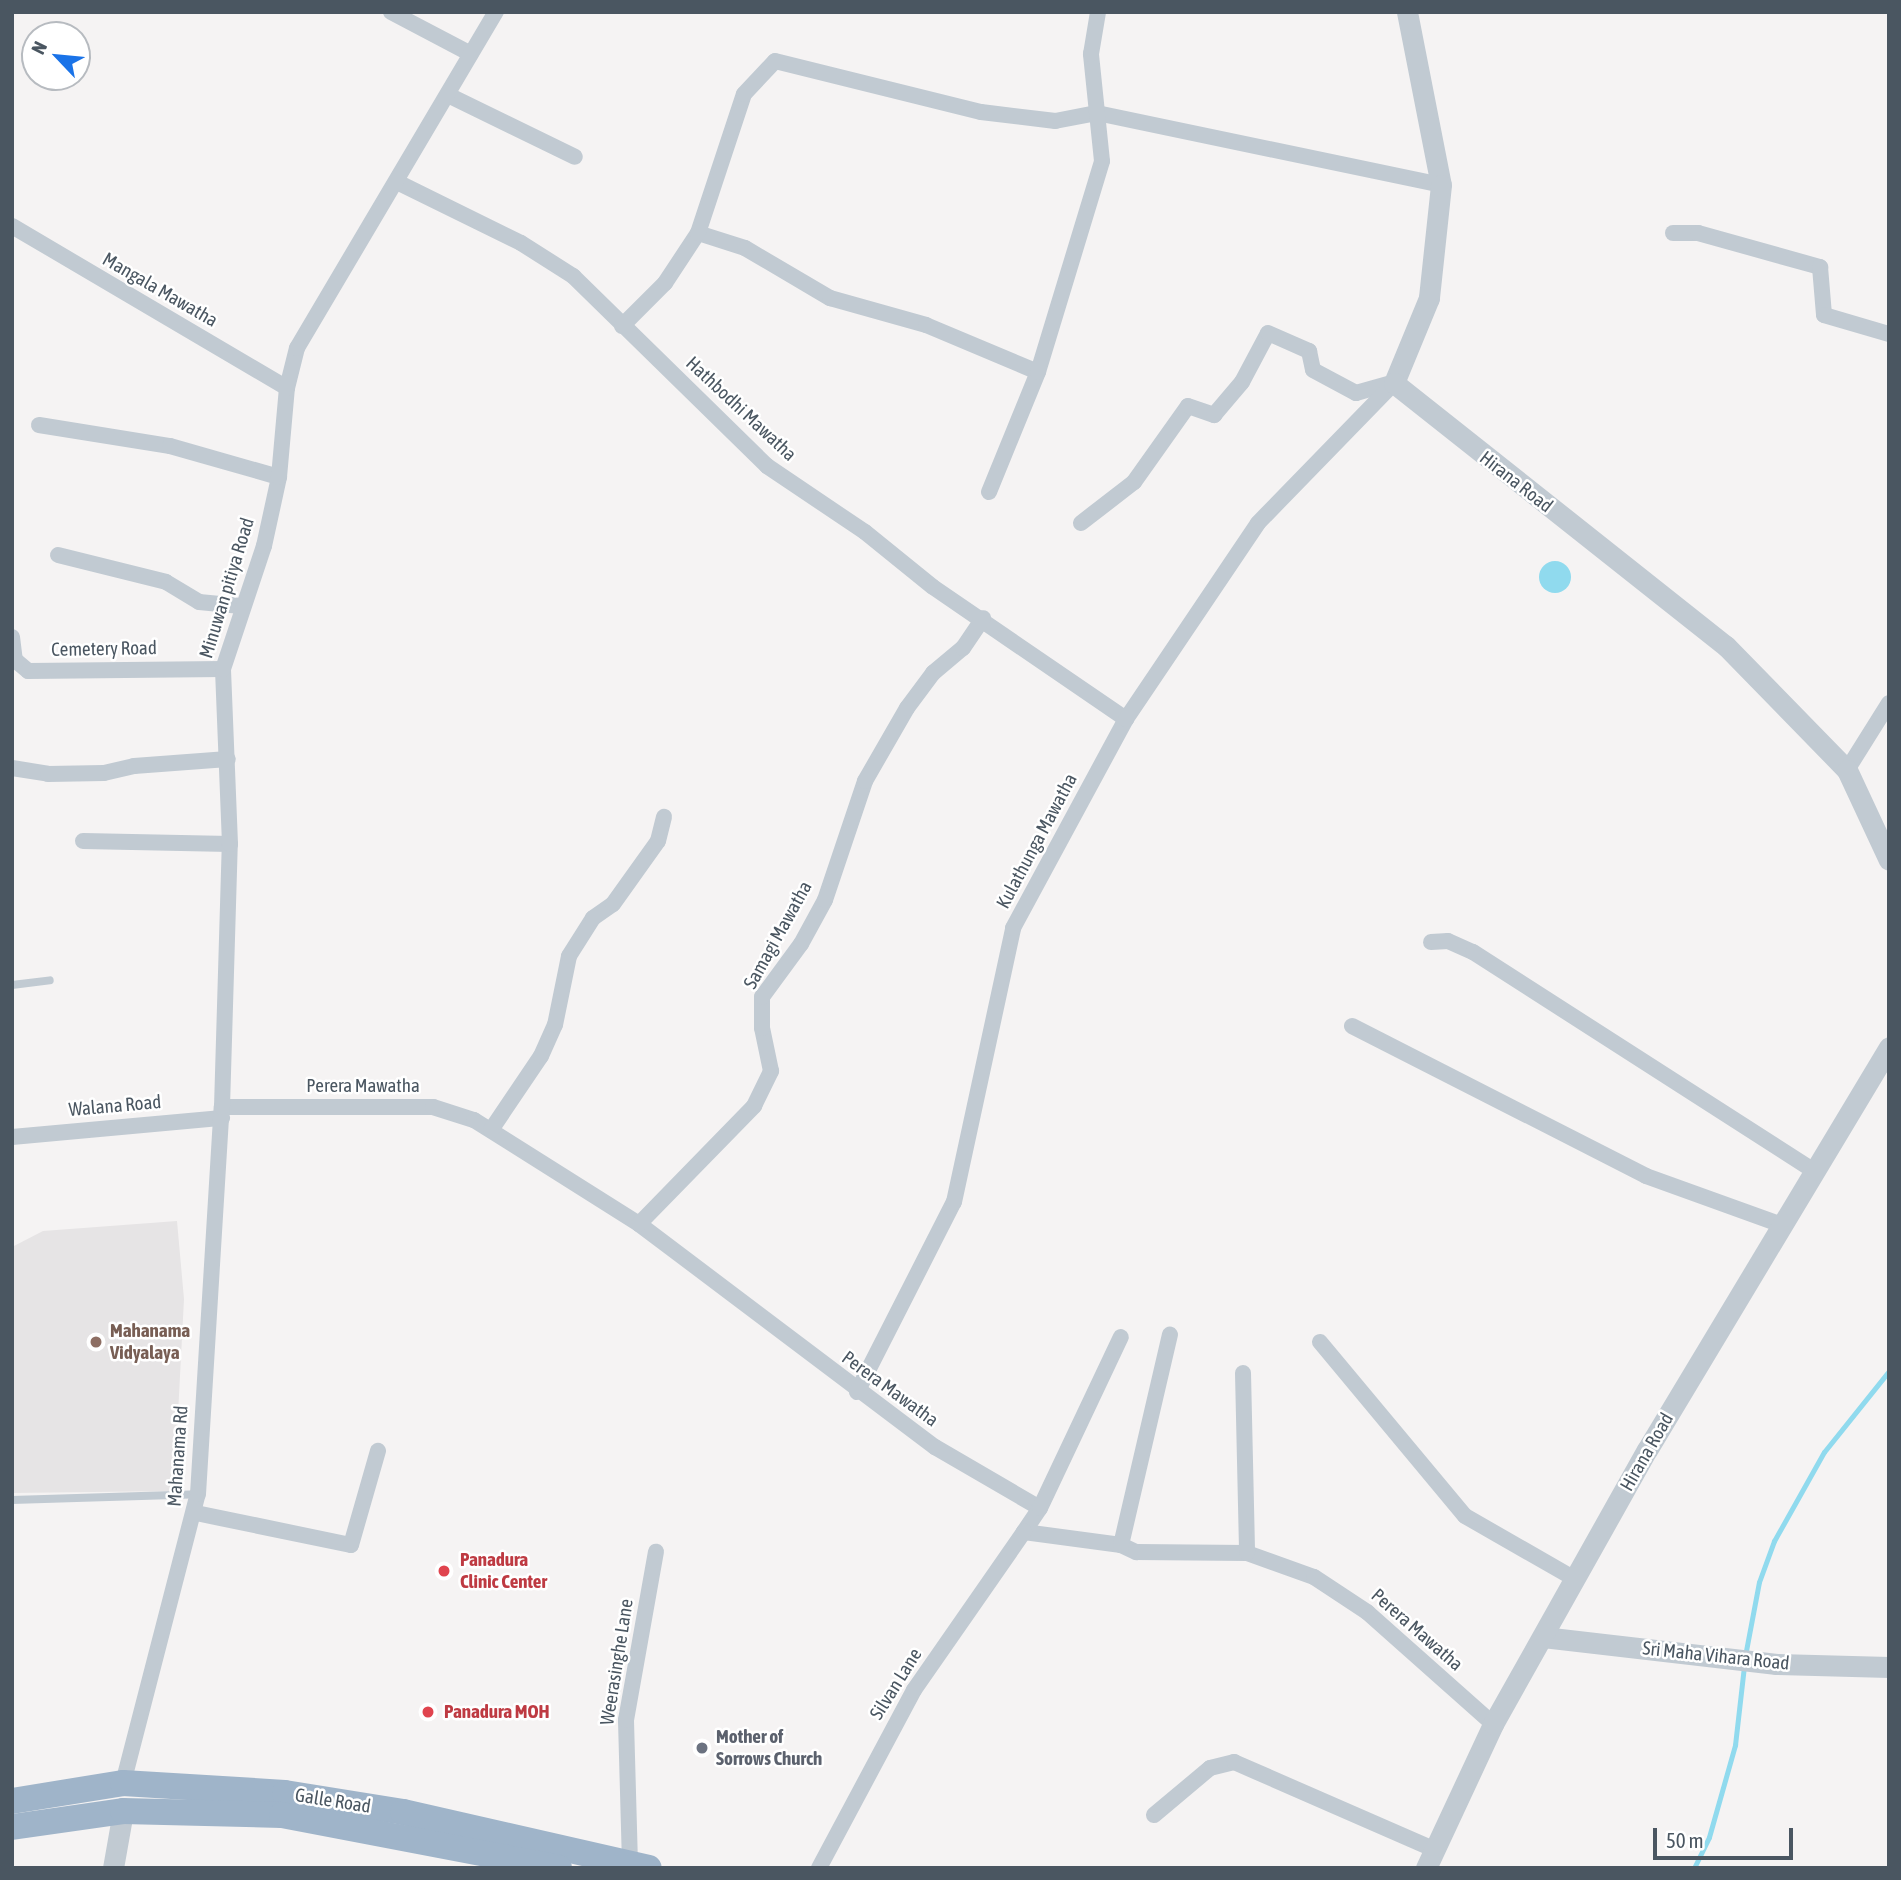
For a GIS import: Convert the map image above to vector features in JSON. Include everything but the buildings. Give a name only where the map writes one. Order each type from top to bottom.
[{"type":"highway","name":"Galle Road","points":[[12,1801],[123,1783],[285,1793],[350,1803],[567,1846],[639,1866]]},
{"type":"highway","points":[[123,1783],[123,1811]]},
{"type":"highway","name":"Galle Road","points":[[12,1827],[123,1811],[282,1815],[559,1868]]},
{"type":"street","points":[[391,12],[471,54]]},
{"type":"street","name":"Minuwan pitiya Road","points":[[222,1117],[230,845],[223,668],[241,606],[264,546],[279,477],[287,388],[297,348],[326,292],[397,182],[496,12]]},
{"type":"street","points":[[989,492],[1038,372],[1102,161],[1091,54],[1098,12]]},
{"type":"street","points":[[1081,523],[1134,482],[1188,406],[1214,415],[1242,382],[1268,332],[1309,351],[1313,370],[1356,393],[1394,383],[1429,298],[1441,185],[1407,12]]},
{"type":"street","points":[[622,326],[665,283],[698,233],[744,94],[775,61],[981,113],[1055,121],[1097,113],[1441,185]]},
{"type":"street","points":[[447,95],[575,158]]},
{"type":"street","name":"Hathbodhi Mawatha","points":[[397,182],[521,243],[573,276],[767,466],[865,532],[933,587],[1126,719]]},
{"type":"street","name":"Mangala Mawatha","points":[[12,226],[287,388]]},
{"type":"street","points":[[698,233],[745,248],[830,298],[926,324],[1038,372]]},
{"type":"street","points":[[1673,233],[1698,233],[1820,267],[1824,315],[1889,334]]},
{"type":"street","name":"Kulathunga Mawatha","points":[[857,1392],[954,1202],[1013,928],[1126,719],[1258,523],[1394,383]]},
{"type":"street","name":"Hirana Road","points":[[1394,383],[1726,646],[1847,770],[1889,860]]},
{"type":"street","points":[[38,425],[170,446],[279,477]]},
{"type":"street","points":[[58,555],[166,582],[199,603],[241,606]]},
{"type":"street","name":"Samagi Mawatha","points":[[639,1224],[754,1106],[771,1071],[762,1028],[762,997],[802,944],[825,900],[865,781],[907,708],[933,673],[963,648],[982,618]]},
{"type":"street","name":"Cemetery Road","points":[[12,636],[15,660],[28,671],[223,668]]},
{"type":"street","points":[[1847,770],[1889,703]]},
{"type":"street","points":[[12,768],[48,774],[104,773],[134,766],[228,759]]},
{"type":"street","points":[[491,1130],[541,1056],[555,1025],[569,956],[593,918],[613,904],[658,841],[663,817]]},
{"type":"street","points":[[83,841],[230,845]]},
{"type":"street","points":[[1431,942],[1448,940],[1473,951],[1814,1171]]},
{"type":"street","points":[[1352,1026],[1646,1176],[1782,1225]]},
{"type":"street","name":"Hirana Road","points":[[1431,1859],[1493,1724],[1782,1225],[1889,1047]]},
{"type":"street","name":"Perera Mawatha","points":[[222,1117],[433,1107],[491,1130],[639,1224],[857,1392],[935,1447],[1040,1508]]},
{"type":"street","name":"Walana Road","points":[[12,1137],[222,1117]]},
{"type":"street","name":"Mahanama Rd","points":[[123,1783],[196,1513],[222,1117]]},
{"type":"street","points":[[1121,1545],[1170,1335]]},
{"type":"street","points":[[1024,1532],[1040,1508],[1121,1337]]},
{"type":"street","points":[[1320,1342],[1465,1516],[1575,1579]]},
{"type":"street","points":[[1243,1373],[1247,1553]]},
{"type":"street","points":[[196,1513],[351,1545],[378,1451]]},
{"type":"street","name":"Perera Mawatha","points":[[1024,1532],[1121,1545],[1136,1552],[1247,1553],[1314,1577],[1367,1612],[1493,1724]]},
{"type":"street","name":"Silvan Lane","points":[[820,1868],[914,1690],[1024,1532]]},
{"type":"street","name":"Weerasinghe Lane","points":[[639,1866],[626,1720],[656,1552]]},
{"type":"street","name":"Sri Maha Vihara Road","points":[[1543,1637],[1740,1660],[1889,1667]]},
{"type":"street","points":[[1154,1815],[1210,1768],[1234,1762],[1431,1859]]},
{"type":"street","points":[[113,1868],[123,1811]]},
{"type":"lane","points":[[12,985],[50,980]]},
{"type":"lane","points":[[12,1500],[198,1494]]},
{"type":"shaded area","name":"Mahanama Vidyalaya","points":[[177,1221],[184,1299],[174,1491],[12,1493],[12,1247],[43,1231]]},
{"type":"water","points":[[1555,561],[1566,566],[1571,577],[1566,588],[1555,593],[1544,588],[1539,577],[1544,566]]},
{"type":"waterway","points":[[1745,1656],[1759,1582],[1774,1541],[1824,1452],[1889,1371]]},
{"type":"waterway","points":[[1694,1868],[1709,1837],[1735,1745],[1744,1666]]},
{"type":"place","name":"Mahanama Vidyalaya","points":[[96,1342]]},
{"type":"place","name":"Panadura Clinic Center","points":[[444,1571]]},
{"type":"place","name":"Panadura MOH","points":[[428,1712]]},
{"type":"place","name":"Mother of Sorrows Church","points":[[702,1748]]}]
